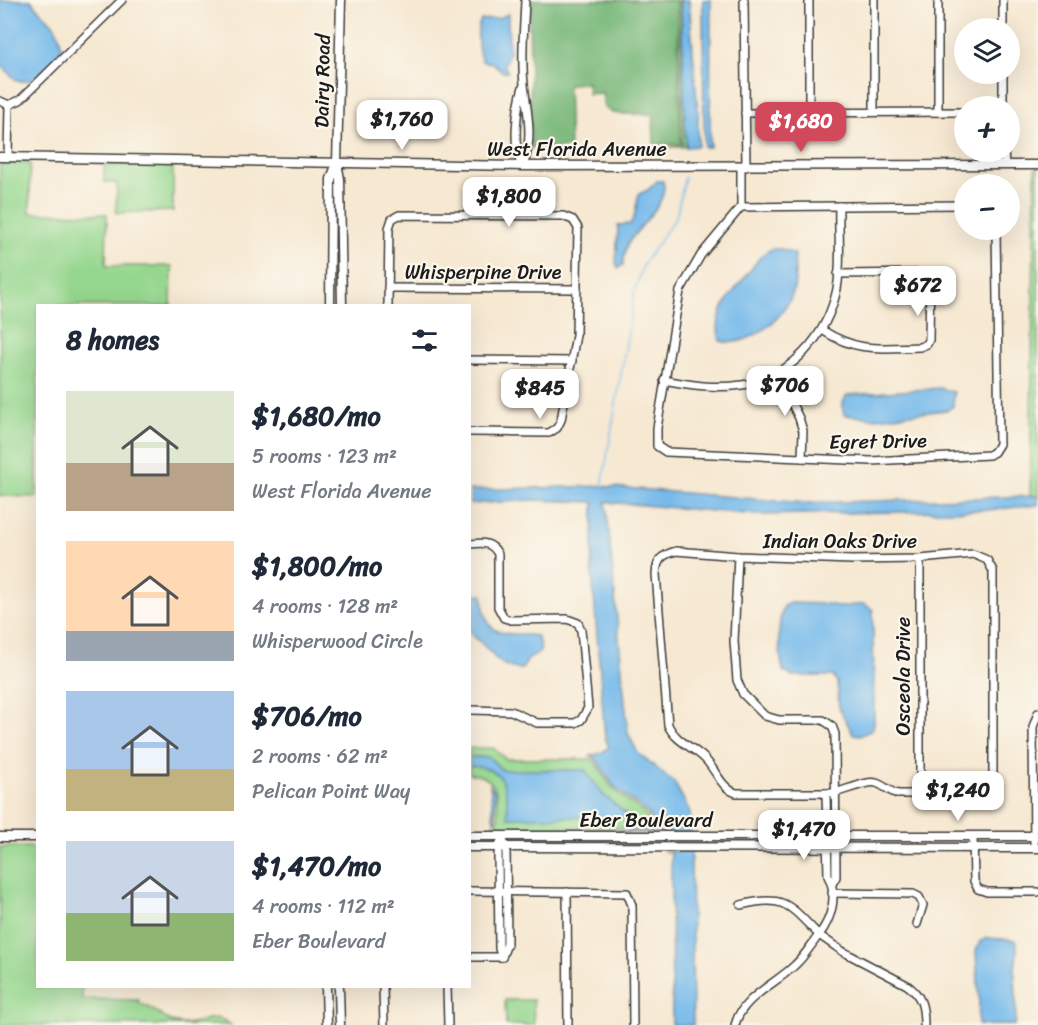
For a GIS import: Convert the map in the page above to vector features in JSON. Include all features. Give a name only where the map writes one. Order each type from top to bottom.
[{"type":"street","points":[[0,102],[9,105],[20,99],[122,0]]},
{"type":"street","name":"Dairy Road","points":[[341,0],[337,163],[340,179],[342,304]]},
{"type":"street","points":[[523,166],[529,145],[529,114],[524,83],[525,0]]},
{"type":"street","points":[[744,0],[746,113],[741,207],[954,205]]},
{"type":"street","points":[[808,0],[809,113]]},
{"type":"street","points":[[874,0],[874,111]]},
{"type":"street","points":[[938,0],[938,112]]},
{"type":"street","points":[[1003,0],[1003,18]]},
{"type":"street","points":[[523,166],[516,151],[520,96],[524,83]]},
{"type":"street","name":"West Florida Avenue","points":[[9,105],[4,157],[523,166],[1038,165]]},
{"type":"street","points":[[746,113],[954,112]]},
{"type":"street","name":"Dairy Road","points":[[330,304],[332,179],[337,163]]},
{"type":"street","points":[[664,380],[693,386],[742,386],[777,374],[801,356],[822,330],[832,310],[838,287],[839,206]]},
{"type":"street","name":"Egret Drive","points":[[741,207],[701,255],[680,291],[656,439],[657,446],[666,452],[871,460],[989,455],[994,452],[999,444],[996,240]]},
{"type":"street","points":[[387,304],[389,228],[392,219],[399,215],[563,216],[573,220],[578,228],[576,335],[561,420],[557,428],[549,433],[471,432]]},
{"type":"street","points":[[822,330],[839,341],[862,348],[920,347],[927,344],[929,340],[930,273],[838,274]]},
{"type":"street","name":"Whisperpine Drive","points":[[388,288],[577,289]]},
{"type":"street","points":[[471,360],[572,361]]},
{"type":"street","points":[[777,374],[799,418],[802,431],[802,458]]},
{"type":"street","points":[[471,544],[489,544],[498,554],[498,607],[504,618],[510,620],[567,619],[578,623],[581,630],[588,708],[581,720],[575,723],[537,723],[511,711],[471,710]]},
{"type":"street","name":"Indian Oaks Drive","points":[[676,551],[840,560],[920,559],[973,554],[987,560],[993,571],[993,775],[987,788],[978,794],[898,794],[890,792],[877,783],[869,782],[850,790],[830,793],[736,793],[728,791],[706,760],[677,738],[668,725],[656,574],[657,563],[664,555],[676,551]]},
{"type":"street","points":[[738,556],[734,641],[737,680],[743,694],[765,716],[779,720],[823,720],[832,726],[835,734],[830,793],[826,810],[831,836],[837,848],[836,877],[832,884]]},
{"type":"street","name":"Osceola Drive","points":[[920,559],[920,794]]},
{"type":"street","points":[[1036,848],[1033,728],[1038,713]]},
{"type":"street","points":[[735,1025],[737,1014],[796,965],[828,924],[832,913],[832,884],[828,876],[826,848],[831,836],[835,810],[830,793]]},
{"type":"street","points":[[826,810],[835,810]]},
{"type":"street","name":"Eber Boulevard","points":[[471,836],[1035,836]]},
{"type":"street","points":[[501,836],[507,891],[507,944],[502,957]]},
{"type":"street","points":[[973,836],[974,881],[978,889],[987,892],[1038,892]]},
{"type":"street","points":[[0,837],[36,837]]},
{"type":"street","name":"Eber Boulevard","points":[[471,847],[1036,848]]},
{"type":"street","points":[[502,847],[498,891],[499,949],[502,957]]},
{"type":"street","points":[[471,891],[627,893],[632,905],[633,1025]]},
{"type":"street","points":[[567,892],[568,1025]]},
{"type":"street","points":[[832,893],[913,894],[919,897],[923,905],[917,924]]},
{"type":"street","points":[[741,905],[757,901],[783,902],[819,935],[842,951],[916,992],[923,1003],[924,1025]]},
{"type":"street","points":[[471,957],[502,957]]},
{"type":"street","points":[[326,988],[327,1025]]},
{"type":"street","points":[[339,988],[340,1025]]},
{"type":"street","points":[[383,988],[384,1025]]},
{"type":"street","points":[[447,988],[448,1025]]},
{"type":"green space","points":[[529,0],[677,0],[681,144],[654,144],[653,114],[612,113],[604,107],[602,93],[588,94],[587,83],[568,84],[570,148],[531,148]]},
{"type":"green space","points":[[679,0],[681,0],[686,147],[658,147],[683,144]]},
{"type":"green space","points":[[0,162],[30,162],[30,213],[107,214],[106,266],[172,266],[171,304],[36,304],[36,497],[0,496]]},
{"type":"green space","points":[[104,165],[173,166],[173,211],[116,213],[117,183],[104,182]]},
{"type":"green space","points":[[1035,168],[1038,168],[1038,496],[1030,496]]},
{"type":"green space","points":[[471,748],[493,748],[506,759],[593,759],[612,787],[646,816],[651,828],[498,827],[496,792],[493,785],[481,776],[471,774]]},
{"type":"green space","points":[[0,847],[36,847],[36,988],[82,988],[82,999],[139,1000],[138,1003],[175,1023],[188,1024],[212,1018],[231,1025],[0,1025]]},
{"type":"green space","points":[[505,1000],[533,1000],[534,1025],[506,1025]]},
{"type":"water","points":[[0,0],[31,0],[57,31],[62,49],[43,71],[31,80],[17,80],[0,63]]},
{"type":"water","points":[[681,0],[689,0],[698,114],[698,146],[686,147]]},
{"type":"water","points":[[703,0],[711,0],[710,147],[704,147]]},
{"type":"water","points":[[508,14],[509,53],[504,65],[508,72],[503,72],[493,63],[482,61],[478,47],[478,29],[481,20],[499,18]]},
{"type":"water","points":[[657,181],[663,181],[662,198],[631,239],[626,248],[623,265],[618,268],[616,263],[618,225],[630,224],[634,217],[639,194],[648,190]]},
{"type":"water","points":[[772,249],[781,249],[795,254],[795,284],[791,298],[776,319],[766,328],[743,340],[720,341],[719,320],[732,292],[761,256]]},
{"type":"water","points":[[940,388],[954,392],[953,406],[948,410],[874,418],[844,415],[843,405],[847,395]]},
{"type":"water","points":[[601,486],[806,503],[1038,496],[1038,505],[987,510],[758,515],[606,502],[628,733],[638,753],[674,782],[690,812],[691,833],[495,832],[490,785],[495,792],[495,827],[497,830],[651,831],[654,828],[649,815],[614,786],[595,757],[590,756],[601,753],[609,747],[605,738],[592,571],[594,502],[533,500],[471,504],[471,490]]},
{"type":"water","points":[[471,594],[483,595],[484,610],[492,627],[505,633],[537,636],[541,648],[539,653],[529,658],[522,669],[513,668],[499,661],[471,635]]},
{"type":"water","points":[[791,603],[830,604],[839,607],[864,604],[873,610],[874,724],[872,730],[862,735],[853,734],[839,708],[837,682],[833,676],[792,676],[783,671],[779,630],[784,606]]},
{"type":"water","points":[[471,757],[489,757],[502,770],[585,770],[603,795],[630,817],[508,817],[507,796],[502,780],[491,770],[471,766]]},
{"type":"water","points":[[663,851],[691,851],[693,1025],[672,1025],[671,855]]},
{"type":"water","points":[[988,938],[1015,940],[1017,951],[1015,1025],[978,1025],[976,951],[980,941]]},
{"type":"waterway","points":[[602,487],[635,290],[644,263],[676,217],[685,177]]}]
